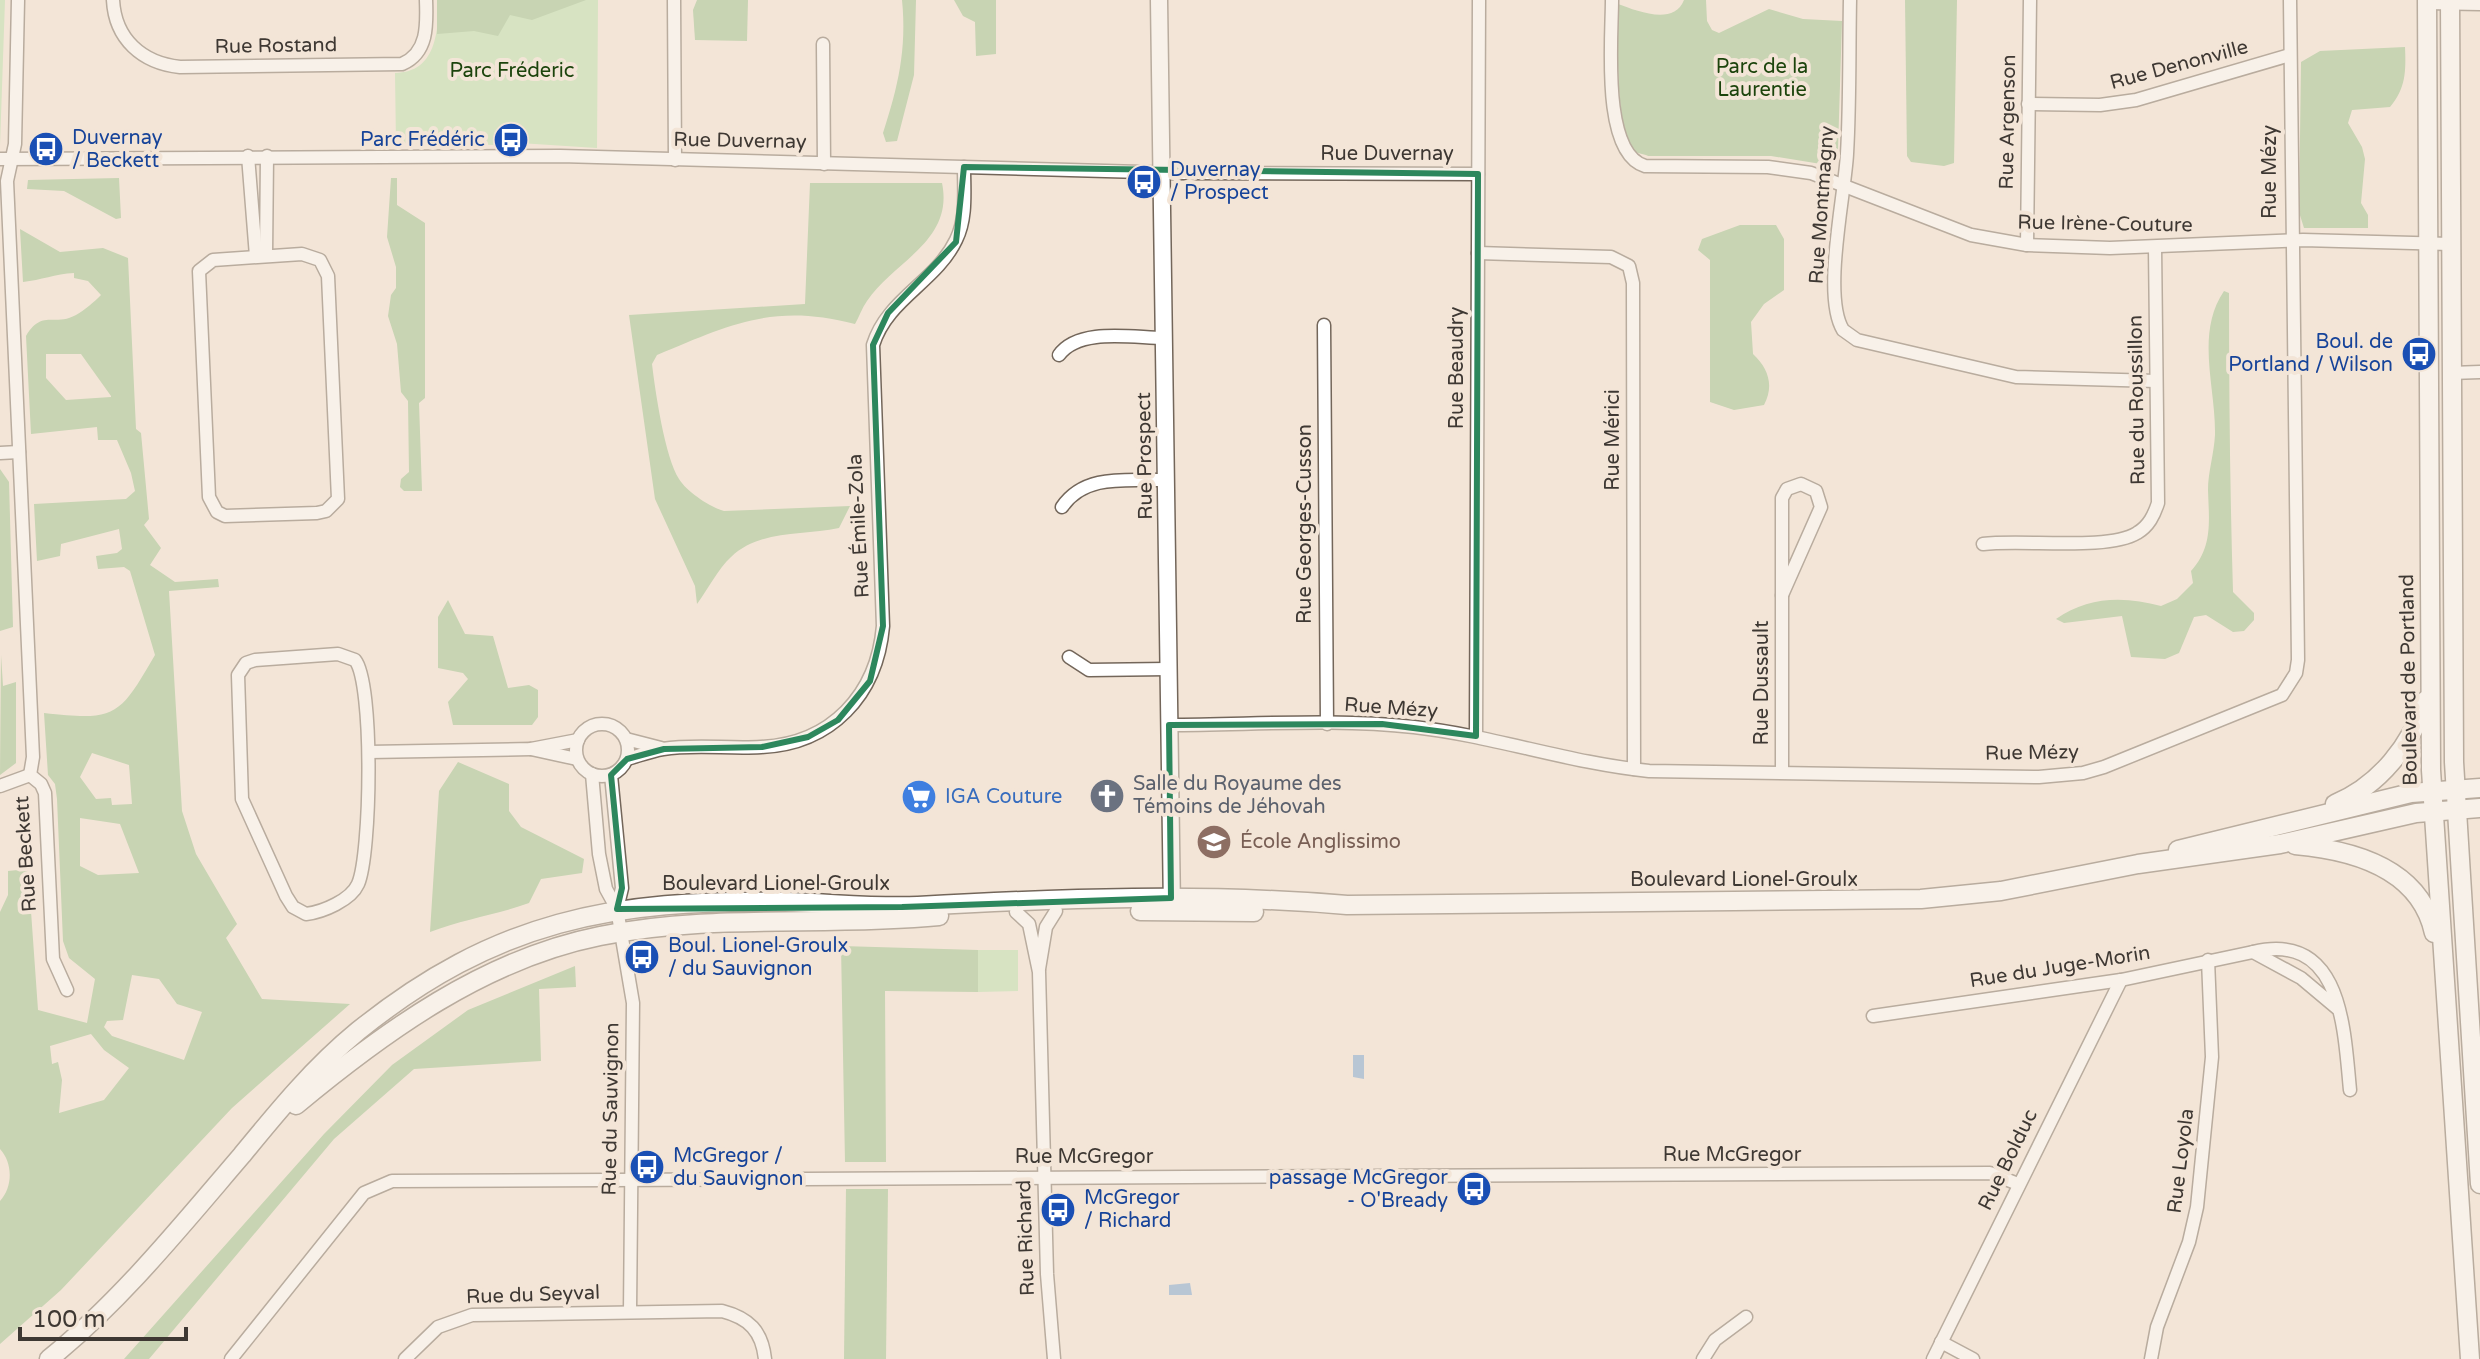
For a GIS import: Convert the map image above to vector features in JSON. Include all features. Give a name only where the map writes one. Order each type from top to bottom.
[{"type":"main road","name":"Boulevard de Portland","points":[[2427,2],[2432,790],[2470,1359]]},
{"type":"main road","points":[[2450,2],[2455,788],[2480,1184]]},
{"type":"main road","points":[[2299,818],[2341,802],[2386,768],[2404,747],[2430,690]]},
{"type":"main road","name":"Boulevard Lionel-Groulx","points":[[2138,864],[2299,818],[2432,790],[2480,788]]},
{"type":"main road","name":"Boulevard Lionel-Groulx","points":[[241,1155],[326,1081],[451,994],[551,948],[621,932],[681,926],[869,922],[1280,899],[1347,905],[1921,899],[2001,891],[2138,864],[2280,844],[2433,811],[2480,808]]},
{"type":"main road","points":[[2280,844],[2361,857],[2389,870],[2408,885],[2429,917],[2445,992]]},
{"type":"main road","name":"Boulevard Lionel-Groulx","points":[[49,1359],[122,1291],[317,1069],[355,1033],[416,989],[495,946],[573,918],[617,909],[729,902],[902,907],[1172,905]]},
{"type":"street","name":"Rue Beckett","points":[[18,0],[15,144],[6,159],[33,757],[30,775],[45,793],[53,959],[67,990]]},
{"type":"street","name":"Rue Rostand","points":[[113,0],[118,24],[132,46],[156,62],[180,67],[402,64],[412,60],[424,38],[426,0]]},
{"type":"street","points":[[674,0],[675,160]]},
{"type":"street","name":"Rue Prospect","points":[[1159,0],[1172,905]]},
{"type":"street","name":"Rue Beaudry","points":[[1476,736],[1479,0]]},
{"type":"street","name":"Rue Irène-Couture","points":[[1612,0],[1613,101],[1620,140],[1630,158],[1645,166],[1792,170],[1843,185],[1971,235],[2027,245],[2155,247],[2290,241],[2450,244]]},
{"type":"street","name":"Rue Montmagny","points":[[1850,0],[1847,154],[1837,220],[1836,307],[1839,324],[1849,336],[1988,373],[2156,381]]},
{"type":"street","name":"Rue Argenson","points":[[2027,245],[2030,0]]},
{"type":"street","name":"Rue Mézy","points":[[1169,725],[1404,726],[1476,736],[1585,763],[1634,769],[2039,777],[2083,773],[2272,701],[2291,686],[2298,660],[2290,241],[2290,0]]},
{"type":"street","points":[[2427,2],[2480,4]]},
{"type":"street","points":[[823,44],[824,164]]},
{"type":"street","name":"Rue Denonville","points":[[2028,104],[2100,105],[2136,100],[2290,55]]},
{"type":"street","points":[[248,156],[261,255]]},
{"type":"street","name":"Rue Duvernay","points":[[6,159],[267,156],[675,160],[1161,171],[1478,174]]},
{"type":"street","points":[[261,255],[267,156]]},
{"type":"street","name":"Rue Émile-Zola","points":[[627,759],[664,749],[762,747],[795,742],[838,720],[870,681],[877,665],[883,626],[873,345],[888,313],[956,242],[964,212],[964,167]]},
{"type":"street","name":"Rue du Roussillon","points":[[1983,544],[2106,541],[2140,532],[2154,516],[2158,503],[2155,247]]},
{"type":"street","name":"Rue Mérici","points":[[1478,253],[1611,257],[1629,266],[1633,283],[1634,769]]},
{"type":"street","points":[[261,255],[312,256],[320,260],[328,276],[340,490],[333,506],[326,511],[225,516],[217,512],[209,497],[197,280],[204,263],[261,255]]},
{"type":"street","name":"Rue Georges-Cusson","points":[[1324,325],[1327,724]]},
{"type":"street","points":[[1059,355],[1071,344],[1086,339],[1164,338]]},
{"type":"street","points":[[2451,373],[2480,372]]},
{"type":"street","points":[[0,453],[19,452]]},
{"type":"street","points":[[1062,507],[1075,491],[1092,483],[1165,480]]},
{"type":"street","name":"Rue Dussault","points":[[1782,595],[1821,507],[1819,496],[1806,485],[1791,487],[1782,498],[1782,595],[1782,771]]},
{"type":"street","points":[[347,654],[355,660],[362,673],[369,752],[367,806],[357,886],[346,897],[306,914],[299,911],[286,896],[242,799],[240,668],[255,660],[347,654]]},
{"type":"street","points":[[1069,657],[1089,670],[1168,669]]},
{"type":"street","points":[[577,759],[578,740],[590,726],[605,723],[618,729],[626,739],[627,759],[611,775],[615,852],[622,888],[617,909]]},
{"type":"street","name":"Rue Émile-Zola","points":[[626,739],[664,749]]},
{"type":"street","points":[[369,752],[531,749],[578,740]]},
{"type":"street","points":[[531,749],[577,759],[592,774],[606,889],[617,909]]},
{"type":"street","points":[[592,774],[611,775]]},
{"type":"street","points":[[0,786],[30,775]]},
{"type":"street","name":"Rue du Sauvignon","points":[[617,909],[633,1003],[630,1312]]},
{"type":"street","name":"Rue Richard","points":[[1054,1359],[1048,1306],[1039,972],[1046,927],[1056,911]]},
{"type":"street","name":"Rue Richard","points":[[1016,912],[1029,924],[1039,972]]},
{"type":"street","name":"Rue du Juge-Morin","points":[[1873,1016],[2121,980],[2208,960],[2277,949],[2314,962],[2330,979],[2338,1009],[2350,1090]]},
{"type":"street","points":[[2253,952],[2301,978],[2338,1009]]},
{"type":"street","name":"Rue Loyola","points":[[2151,1359],[2157,1327],[2189,1242],[2197,1207],[2212,1046],[2208,960]]},
{"type":"street","name":"Rue Bolduc","points":[[1933,1359],[2121,980]]},
{"type":"street","name":"Rue McGregor","points":[[231,1359],[364,1193],[374,1186],[392,1181],[1990,1173],[2018,1184]]},
{"type":"street","name":"Rue du Seyval","points":[[405,1359],[438,1327],[472,1315],[722,1311],[736,1315],[757,1330],[765,1359]]},
{"type":"street","points":[[1703,1359],[1715,1340],[1746,1317]]},
{"type":"street","points":[[1941,1342],[1973,1359]]},
{"type":"highlighted area","points":[[964,167],[1478,174],[1476,736],[1382,724],[1169,725],[1171,898],[902,907],[617,909],[622,888],[611,775],[627,759],[664,749],[762,747],[808,737],[838,720],[870,681],[883,626],[873,345],[888,313],[956,242]]},
{"type":"green space","points":[[0,0],[5,0],[0,145]]},
{"type":"green space","points":[[437,0],[586,0],[532,20],[510,15],[498,36],[474,31],[437,34]]},
{"type":"green space","name":"Parc Fréderic","points":[[440,0],[598,0],[597,148],[505,142],[496,145],[396,143],[395,73],[409,71],[427,58],[436,37]]},
{"type":"green space","points":[[697,0],[748,0],[747,41],[695,40],[693,10]]},
{"type":"green space","points":[[902,0],[916,0],[914,75],[897,141],[886,142],[883,133],[897,84],[902,51]]},
{"type":"green space","points":[[954,0],[996,0],[996,54],[976,56],[975,22],[963,16]]},
{"type":"green space","name":"Parc de la Laurentie","points":[[1684,0],[1706,0],[1707,21],[1712,30],[1719,33],[1769,9],[1803,19],[1842,21],[1838,149],[1829,162],[1821,164],[1771,156],[1648,156],[1636,152],[1629,142],[1621,106],[1618,4],[1645,13],[1664,15],[1679,8]]},
{"type":"green space","points":[[1905,0],[1957,0],[1954,163],[1944,166],[1911,162],[1907,156]]},
{"type":"green space","points":[[2405,47],[2404,79],[2390,107],[2352,110],[2348,123],[2362,147],[2365,159],[2361,203],[2368,215],[2368,228],[2304,228],[2299,212],[2301,62],[2320,51]]},
{"type":"green space","points":[[119,178],[121,218],[116,219],[64,191],[27,189],[28,180]]},
{"type":"green space","points":[[391,178],[397,178],[397,205],[425,223],[425,398],[419,403],[422,491],[404,491],[400,487],[401,479],[409,472],[408,401],[401,392],[397,344],[388,316],[391,295],[396,288],[396,267],[387,237]]},
{"type":"green space","points":[[810,183],[942,183],[943,203],[931,235],[878,287],[855,324],[826,318],[776,316],[731,326],[657,355],[652,364],[665,440],[679,479],[693,494],[724,511],[850,506],[839,528],[782,535],[743,548],[722,567],[697,604],[695,586],[655,499],[629,315],[805,304]]},
{"type":"green space","points":[[1740,225],[1776,225],[1784,239],[1784,290],[1764,304],[1751,322],[1753,354],[1768,378],[1767,398],[1764,405],[1734,410],[1710,402],[1710,260],[1698,250],[1702,239]]},
{"type":"green space","points":[[20,229],[60,252],[103,248],[128,258],[136,429],[141,433],[149,519],[144,525],[161,548],[150,565],[175,582],[218,579],[219,587],[169,591],[182,811],[196,854],[237,924],[226,938],[262,999],[350,1004],[232,1108],[61,1290],[0,1344],[0,1201],[10,1175],[0,1149],[0,912],[8,895],[8,871],[28,869],[38,1010],[87,1023],[95,979],[69,958],[63,941],[57,799],[55,784],[48,775],[44,713],[87,716],[113,710],[133,691],[155,655],[130,571],[124,567],[98,569],[96,556],[117,553],[122,549],[119,529],[61,544],[60,556],[37,561],[34,504],[126,499],[135,491],[117,440],[98,440],[97,427],[31,434],[26,336],[37,323],[76,315],[101,295],[88,281],[74,278],[74,273],[23,282]],"holes":[[[46,354],[81,354],[111,397],[66,400],[46,378]],[[92,753],[129,765],[132,804],[112,805],[111,798],[96,799],[80,777]],[[80,818],[120,824],[139,873],[98,875],[80,866]],[[132,975],[159,979],[177,1004],[202,1012],[184,1060],[112,1036],[104,1027],[107,1021],[123,1020]],[[91,1034],[104,1050],[129,1068],[104,1100],[59,1113],[62,1080],[58,1062],[52,1064],[50,1046]]]},
{"type":"green space","points":[[2224,291],[2229,293],[2233,592],[2254,613],[2254,620],[2244,631],[2233,632],[2206,615],[2194,617],[2179,653],[2165,659],[2131,657],[2122,616],[2064,623],[2056,619],[2081,606],[2107,600],[2161,606],[2177,599],[2193,583],[2191,571],[2203,553],[2208,533],[2208,483],[2215,435],[2209,361],[2210,325]]},
{"type":"green space","points":[[0,469],[9,482],[13,627],[0,631]]},
{"type":"green space","points":[[448,600],[465,634],[493,636],[508,688],[529,685],[538,690],[538,717],[532,725],[453,725],[448,702],[468,679],[463,673],[438,668],[438,617]]},
{"type":"green space","points":[[1,655],[3,686],[16,682],[16,763],[0,775]]},
{"type":"green space","points":[[458,762],[509,784],[509,811],[521,827],[584,859],[582,873],[541,879],[529,903],[430,932],[439,791]]},
{"type":"green space","points":[[841,946],[978,950],[978,992],[885,991],[886,1162],[845,1162]]},
{"type":"green space","points":[[978,950],[1018,950],[1018,991],[978,992]]},
{"type":"green space","points":[[575,966],[576,987],[539,989],[541,1061],[414,1069],[334,1139],[149,1359],[124,1359],[324,1134],[392,1065],[468,1010]]},
{"type":"green space","points":[[846,1189],[888,1189],[886,1359],[844,1359]]},
{"type":"water","points":[[1353,1055],[1364,1055],[1364,1079],[1353,1077]]},
{"type":"water","points":[[1190,1283],[1192,1295],[1169,1295],[1169,1285]]},
{"type":"place","name":"Parc Frédéric","points":[[511,140]]},
{"type":"place","name":"Duvernay / Beckett","points":[[46,149]]},
{"type":"place","name":"Duvernay / Prospect","points":[[1144,182]]},
{"type":"place","name":"Boul. de Portland / Wilson","points":[[2419,354]]},
{"type":"place","name":"Salle du Royaume des Témoins de Jéhovah","points":[[1107,796]]},
{"type":"place","name":"IGA Couture","points":[[919,797]]},
{"type":"place","name":"École Anglissimo","points":[[1214,842]]},
{"type":"place","name":"Boul. Lionel-Groulx / du Sauvignon","points":[[642,957]]},
{"type":"place","name":"McGregor / du Sauvignon","points":[[647,1167]]},
{"type":"place","name":"passage McGregor - O'Bready","points":[[1474,1189]]},
{"type":"place","name":"McGregor / Richard","points":[[1058,1210]]}]
